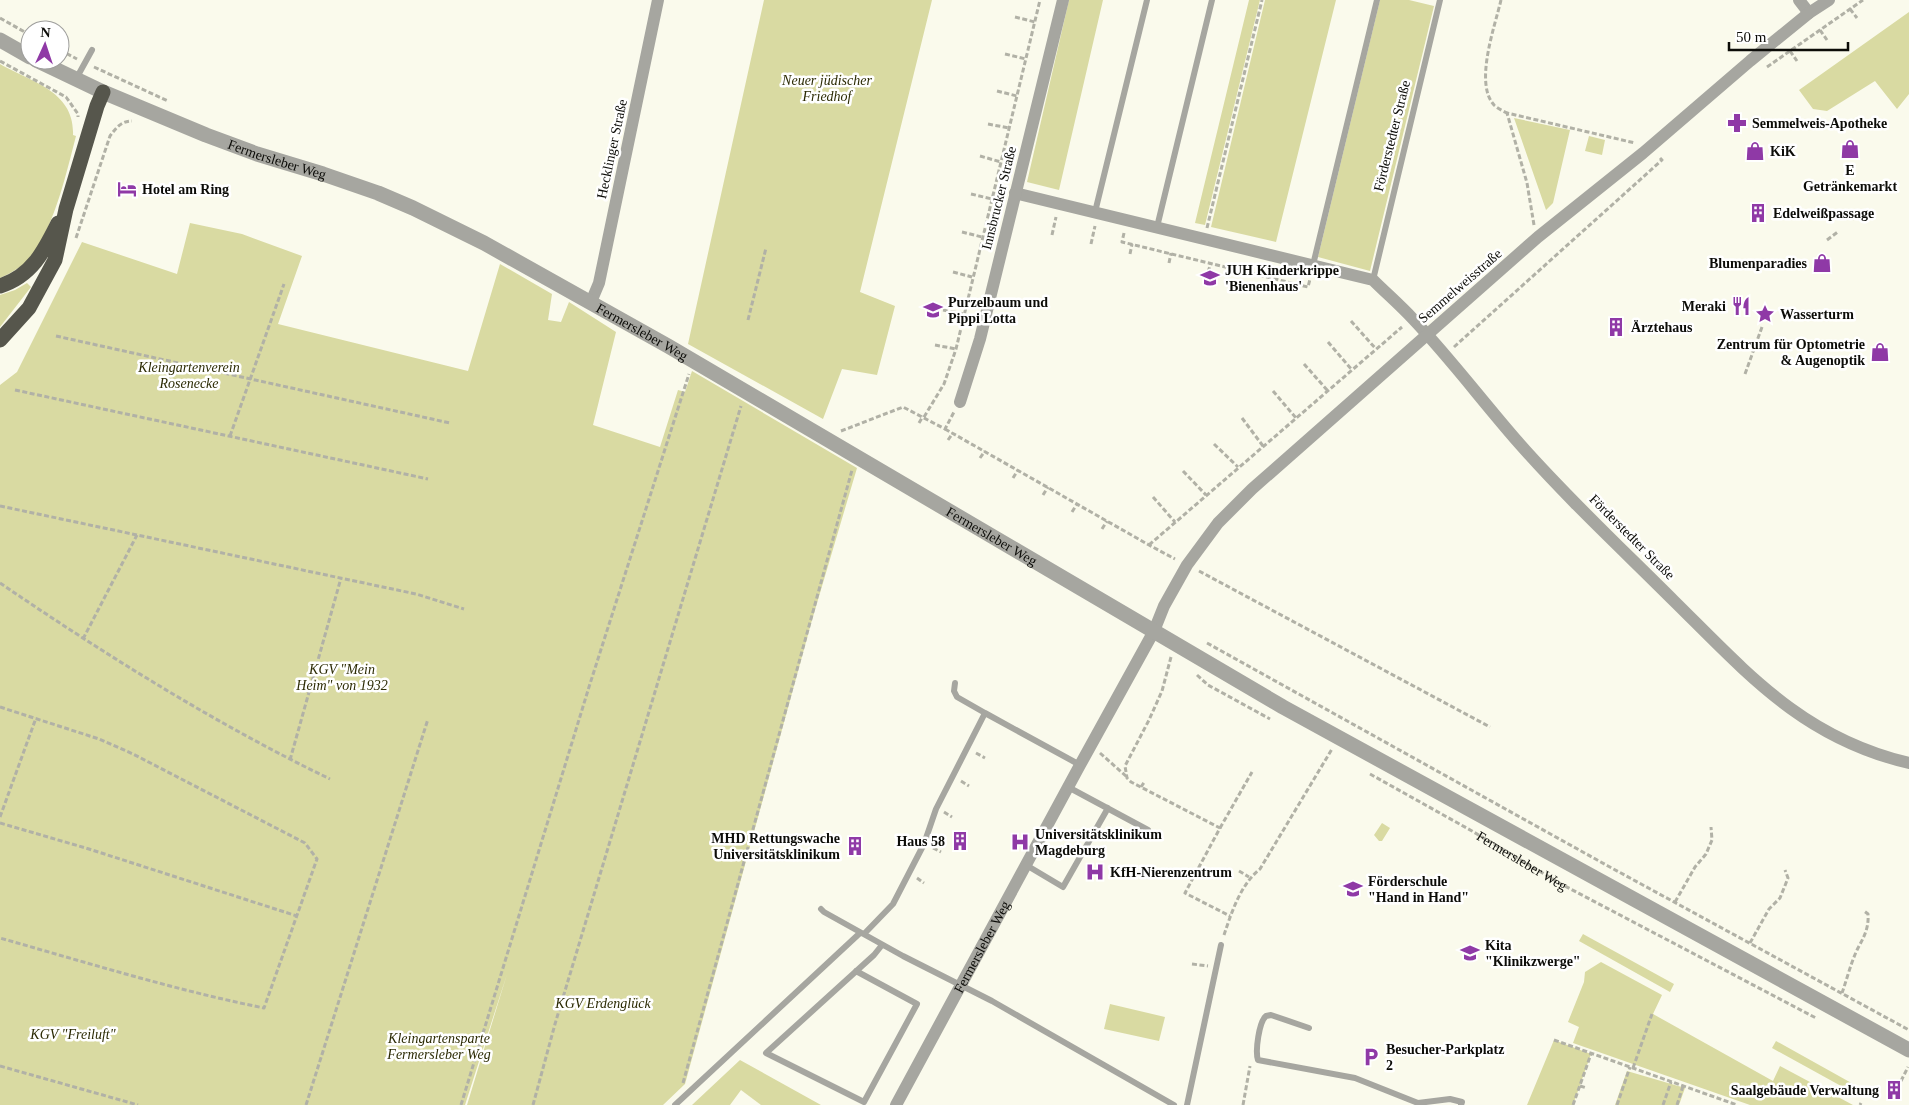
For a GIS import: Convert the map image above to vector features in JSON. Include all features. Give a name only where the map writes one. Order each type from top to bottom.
[{"type":"highway","points":[[0,340],[29,308],[55,260],[66,209],[102,92]]},
{"type":"highway","points":[[0,286],[22,275],[37,261],[66,209]]},
{"type":"street","name":"Hecklinger Straße","points":[[591,302],[599,283],[658,0]]},
{"type":"street","name":"Innsbrucker Straße","points":[[960,402],[980,340],[1063,0]]},
{"type":"street","points":[[1799,0],[1809,14]]},
{"type":"street","name":"Semmelweisstraße","points":[[1154,632],[1164,606],[1187,565],[1211,531],[1238,502],[1538,237],[1809,14],[1829,0]]},
{"type":"street","points":[[0,40],[20,51]]},
{"type":"street","name":"Fermersleber Weg","points":[[56,70],[102,92],[224,142],[355,185],[412,208],[491,247],[591,302],[1338,738],[1904,1056]]},
{"type":"street","name":"Förderstedter Straße","points":[[1015,193],[1372,280],[1427,334],[1520,444],[1619,546],[1766,690],[1824,732],[1860,748],[1909,763]]},
{"type":"street","name":"Fermersleber Weg","points":[[896,1105],[1025,865],[1154,632]]},
{"type":"lane","points":[[1097,212],[1147,0]]},
{"type":"lane","points":[[1157,228],[1212,0]]},
{"type":"lane","points":[[1313,265],[1377,0]]},
{"type":"lane","name":"Förderstedter Straße","points":[[1372,280],[1440,0]]},
{"type":"lane","points":[[75,80],[92,50]]},
{"type":"lane","points":[[955,683],[954,691],[957,697],[1080,765]]},
{"type":"lane","points":[[675,1105],[893,904],[922,848],[934,813],[985,713]]},
{"type":"lane","points":[[1068,787],[1148,830]]},
{"type":"lane","points":[[1025,865],[1063,887],[1108,808]]},
{"type":"lane","points":[[821,908],[824,912],[862,934],[961,985],[1174,1105]]},
{"type":"lane","points":[[856,971],[917,1004],[864,1102],[766,1053],[882,945]]},
{"type":"lane","points":[[1187,1105],[1221,945]]},
{"type":"lane","points":[[1309,1028],[1271,1015],[1266,1016],[1262,1022],[1256,1052],[1258,1060],[1355,1078],[1418,1103],[1450,1099],[1462,1102],[1461,1105]]},
{"type":"path","points":[[919,423],[944,384],[956,349],[1040,0]]},
{"type":"path","points":[[1204,239],[1262,0]]},
{"type":"path","points":[[1444,355],[1662,160],[1649,147],[1507,113],[1494,105],[1486,86],[1485,67],[1501,0]]},
{"type":"path","points":[[1766,68],[1863,0]]},
{"type":"path","points":[[1850,9],[1857,18]]},
{"type":"path","points":[[1015,17],[1035,22]]},
{"type":"path","points":[[0,18],[20,29]]},
{"type":"path","points":[[1820,30],[1826,40]]},
{"type":"path","points":[[1790,51],[1797,61]]},
{"type":"path","points":[[1006,54],[1026,59]]},
{"type":"path","points":[[0,61],[66,97],[78,114],[78,122]]},
{"type":"path","points":[[118,78],[176,104]]},
{"type":"path","points":[[996,91],[1017,96]]},
{"type":"path","points":[[1507,113],[1528,183],[1532,221],[1538,237]]},
{"type":"path","points":[[988,124],[1009,128]]},
{"type":"path","points":[[980,156],[1001,162]]},
{"type":"path","points":[[971,194],[992,199]]},
{"type":"path","points":[[1052,236],[1060,204]]},
{"type":"path","points":[[1091,244],[1097,212]]},
{"type":"path","points":[[1853,220],[1862,212]]},
{"type":"path","points":[[1128,220],[1122,242],[1308,287],[1313,265]]},
{"type":"path","points":[[1827,240],[1839,231]]},
{"type":"path","points":[[962,232],[982,237]]},
{"type":"path","points":[[1130,254],[1132,244]]},
{"type":"path","points":[[748,320],[766,248]]},
{"type":"path","points":[[1169,262],[1171,253]]},
{"type":"path","points":[[1208,272],[1211,263]]},
{"type":"path","points":[[953,272],[972,277]]},
{"type":"path","points":[[230,436],[284,284]]},
{"type":"path","points":[[944,310],[964,314]]},
{"type":"path","points":[[1149,545],[1412,318]]},
{"type":"path","points":[[1351,321],[1376,349]]},
{"type":"path","points":[[1745,374],[1762,327]]},
{"type":"path","points":[[56,336],[450,424]]},
{"type":"path","points":[[1328,342],[1352,370]]},
{"type":"path","points":[[935,344],[956,349]]},
{"type":"path","points":[[1304,364],[1328,391]]},
{"type":"path","points":[[15,390],[428,479]]},
{"type":"path","points":[[1273,391],[1296,418]]},
{"type":"path","points":[[461,1105],[683,392]]},
{"type":"path","points":[[945,429],[960,402]]},
{"type":"path","points":[[833,434],[900,407],[908,408],[1149,545],[1490,727]]},
{"type":"path","points":[[1242,418],[1264,446]]},
{"type":"path","points":[[533,1105],[558,1015],[737,421]]},
{"type":"path","points":[[948,440],[953,433]]},
{"type":"path","points":[[1214,444],[1238,467]]},
{"type":"path","points":[[980,458],[985,451]]},
{"type":"path","points":[[682,1099],[681,1090],[712,972],[855,457]]},
{"type":"path","points":[[1013,478],[1018,470]]},
{"type":"path","points":[[1183,471],[1206,495]]},
{"type":"path","points":[[1042,494],[1048,487]]},
{"type":"path","points":[[1153,497],[1175,522]]},
{"type":"path","points":[[1072,512],[1077,504]]},
{"type":"path","points":[[0,506],[416,594],[464,609]]},
{"type":"path","points":[[1102,529],[1106,521]]},
{"type":"path","points":[[83,639],[137,535]]},
{"type":"path","points":[[290,760],[342,578]]},
{"type":"path","points":[[0,583],[83,639],[180,699],[290,760],[330,779]]},
{"type":"path","points":[[1154,632],[1170,658],[1178,662]]},
{"type":"path","points":[[1203,640],[1909,1030]]},
{"type":"path","points":[[1127,778],[1125,766],[1162,692],[1170,658]]},
{"type":"path","points":[[1191,670],[1208,685],[1278,723]]},
{"type":"path","points":[[0,707],[98,738],[133,754],[305,843],[317,859],[264,1008],[225,1000],[126,974],[0,938]]},
{"type":"path","points":[[0,817],[36,718]]},
{"type":"path","points":[[306,1105],[428,719]]},
{"type":"path","points":[[1221,945],[1230,916],[1249,878],[1260,868],[1338,738]]},
{"type":"path","points":[[1322,747],[1339,757]]},
{"type":"path","points":[[1105,756],[1127,778],[1141,787],[1220,828]]},
{"type":"path","name":"Fermersleber Weg","points":[[1365,771],[1561,884],[1821,1021]]},
{"type":"path","points":[[1230,916],[1185,893],[1252,772]]},
{"type":"path","points":[[1141,787],[1145,781]]},
{"type":"path","points":[[0,823],[89,849],[297,916]]},
{"type":"path","points":[[1675,902],[1695,868],[1706,854],[1712,840],[1711,828]]},
{"type":"path","points":[[1690,865],[1695,868]]},
{"type":"path","points":[[1750,943],[1769,909],[1780,898],[1788,878],[1785,870]]},
{"type":"path","points":[[1239,871],[1249,878]]},
{"type":"path","points":[[1765,906],[1769,909]]},
{"type":"path","points":[[1842,993],[1869,922],[1868,914],[1864,911]]},
{"type":"path","points":[[1852,948],[1857,950]]},
{"type":"path","points":[[1617,1105],[1652,1014]]},
{"type":"path","points":[[1554,1040],[1612,1063],[1632,1068],[1737,1105]]},
{"type":"path","points":[[1573,1105],[1591,1054]]},
{"type":"path","points":[[1901,1081],[1909,1067],[1904,1056]]},
{"type":"path","points":[[1243,1105],[1250,1066],[1258,1060]]},
{"type":"path","points":[[0,1066],[138,1105]]},
{"type":"path","points":[[1663,1105],[1671,1082]]},
{"type":"path","points":[[1580,1086],[1587,1088]]},
{"type":"path","points":[[1677,1105],[1683,1086]]},
{"type":"path","points":[[1722,1105],[1723,1100]]},
{"type":"green space","name":"Neuer jüdischer Friedhof","points":[[764,0],[932,0],[860,292],[895,306],[877,375],[842,369],[823,419],[688,344]]},
{"type":"green space","points":[[1069,0],[1103,0],[1059,190],[1027,182]]},
{"type":"green space","points":[[1249,0],[1260,0],[1205,225],[1195,223]]},
{"type":"green space","points":[[1265,0],[1336,0],[1276,242],[1211,227]]},
{"type":"green space","points":[[1380,0],[1409,0],[1434,6],[1370,271],[1318,257]]},
{"type":"green space","points":[[1909,12],[1909,94],[1897,109],[1875,81],[1827,111],[1813,109],[1799,90]]},
{"type":"green space","points":[[0,64],[37,83],[59,98],[67,108],[72,120],[73,135],[76,136],[60,196],[41,241],[34,253],[23,265],[0,278]]},
{"type":"green space","points":[[1514,118],[1570,130],[1553,203],[1546,210]]},
{"type":"green space","points":[[1589,136],[1605,140],[1602,155],[1585,151]]},
{"type":"green space","points":[[190,223],[242,234],[302,256],[278,324],[468,371],[500,264],[552,294],[548,320],[561,322],[569,302],[616,332],[593,425],[660,447],[678,390],[685,392],[692,371],[857,468],[812,620],[685,1084],[663,1105],[467,1105],[507,974],[465,1105],[0,1105],[0,385],[17,372],[82,242],[177,274]]},
{"type":"green space","points":[[27,283],[31,287],[0,327],[0,295],[15,290]]},
{"type":"green space","points":[[1382,823],[1390,828],[1382,841],[1379,841],[1374,835]]},
{"type":"green space","points":[[1583,934],[1674,984],[1670,992],[1579,941]]},
{"type":"green space","points":[[1601,962],[1662,995],[1653,1014],[1773,1081],[1780,1066],[1853,1105],[1750,1105],[1573,1043],[1579,1027],[1568,1022],[1584,982],[1585,972]]},
{"type":"green space","points":[[1110,1004],[1165,1017],[1159,1041],[1104,1029]]},
{"type":"green space","points":[[1554,1040],[1591,1054],[1573,1105],[1527,1105]]},
{"type":"green space","points":[[1776,1041],[1864,1090],[1861,1097],[1772,1048]]},
{"type":"green space","points":[[740,1060],[821,1105],[761,1105],[741,1090],[730,1105],[692,1105]]},
{"type":"green space","points":[[1627,1071],[1685,1088],[1679,1105],[1615,1105]]},
{"type":"place","name":"Semmelweis-Apotheke","points":[[1737,123]]},
{"type":"place","name":"E Getränkemarkt","points":[[1850,149]]},
{"type":"place","name":"KiK","points":[[1755,151]]},
{"type":"place","name":"Hotel am Ring","points":[[127,189]]},
{"type":"place","name":"Edelweißpassage","points":[[1758,213]]},
{"type":"place","name":"Blumenparadies","points":[[1822,263]]},
{"type":"place","name":"JUH Kinderkrippe 'Bienenhaus'","points":[[1210,278]]},
{"type":"place","name":"Meraki","points":[[1741,306]]},
{"type":"place","name":"Purzelbaum und Pippi Lotta","points":[[933,310]]},
{"type":"place","name":"Wasserturm","points":[[1765,314]]},
{"type":"place","name":"Ärztehaus","points":[[1616,327]]},
{"type":"place","name":"Zentrum für Optometrie & Augenoptik","points":[[1880,352]]},
{"type":"place","name":"Haus 58","points":[[960,841]]},
{"type":"place","name":"Universitätsklinikum Magdeburg","points":[[1020,842]]},
{"type":"place","name":"MHD Rettungswache Universitätsklinikum","points":[[855,846]]},
{"type":"place","name":"KfH-Nierenzentrum","points":[[1095,872]]},
{"type":"place","name":"Förderschule \"Hand in Hand\"","points":[[1353,889]]},
{"type":"place","name":"Kita \"Klinikzwerge\"","points":[[1470,953]]},
{"type":"place","name":"Besucher-Parkplatz 2","points":[[1371,1057]]},
{"type":"place","name":"Saalgebäude Verwaltung","points":[[1894,1090]]},
{"type":"park label","name":"Kleingartenverein Rosenecke","points":[[189,376]]},
{"type":"park label","name":"KGV \"Mein Heim\" von 1932","points":[[342,678]]},
{"type":"park label","name":"KGV Erdenglück","points":[[603,1003]]},
{"type":"park label","name":"KGV \"Freiluft\"","points":[[73,1034]]},
{"type":"park label","name":"Kleingartensparte Fermersleber Weg","points":[[439,1046]]}]
